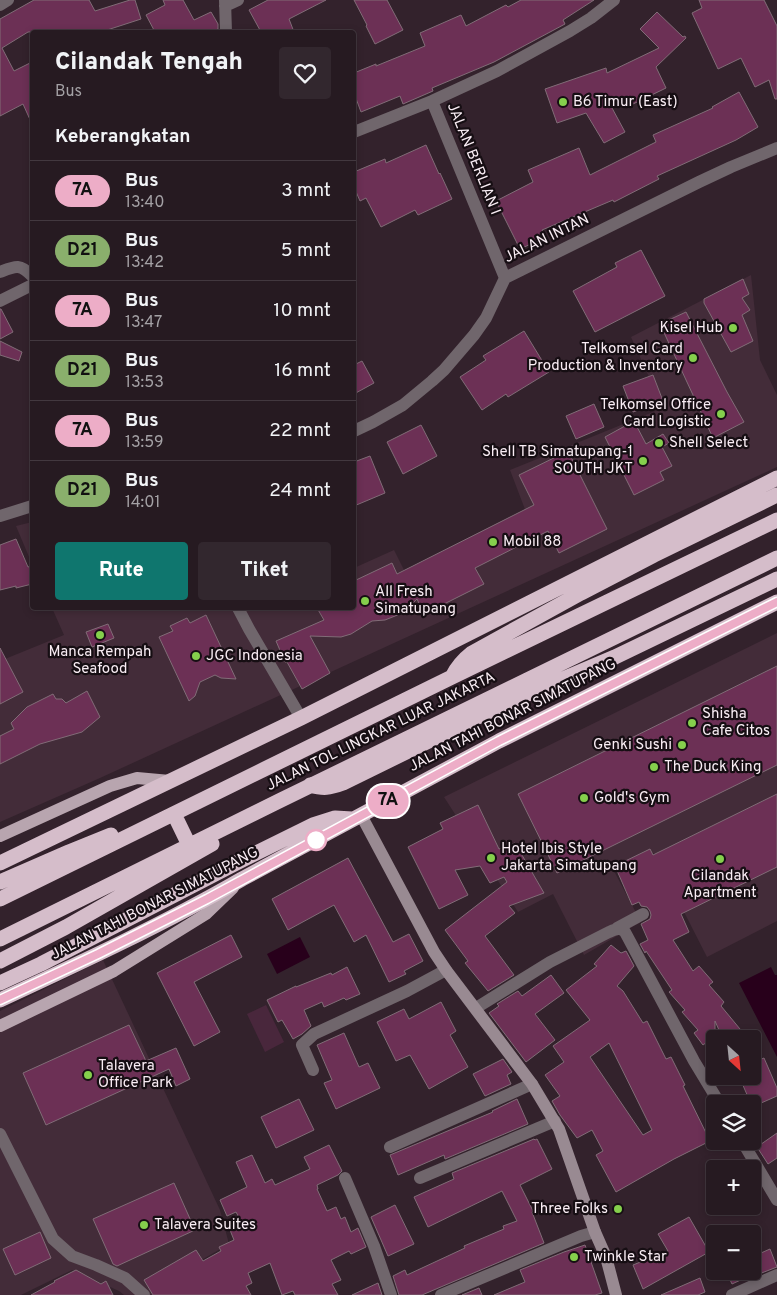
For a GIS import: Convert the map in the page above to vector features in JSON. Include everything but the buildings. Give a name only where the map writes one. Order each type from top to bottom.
[{"type":"highway","points":[[0,862],[301,718],[777,478]]},
{"type":"highway","points":[[452,677],[457,667],[472,652],[581,593],[777,495]]},
{"type":"highway","name":"JALAN TOL LINGKAR LUAR JAKARTA","points":[[0,899],[777,520]]},
{"type":"highway","name":"JALAN TOL LINGKAR LUAR JAKARTA","points":[[0,939],[225,827],[777,558]]},
{"type":"highway","points":[[310,786],[331,788],[343,783],[494,709],[615,657],[777,579]]},
{"type":"highway","name":"JALAN TAHI BONAR SIMATUPANG","points":[[0,1000],[98,954],[207,899],[499,741],[777,602]]},
{"type":"highway","points":[[174,814],[189,845]]},
{"type":"highway","points":[[0,983],[41,964],[313,825],[335,818],[357,817]]},
{"type":"highway","points":[[0,962],[214,843],[225,827]]},
{"type":"highway","points":[[0,882],[104,837],[113,835],[125,838]]},
{"type":"main road","points":[[0,836],[110,786],[137,778],[170,781]]},
{"type":"main road","points":[[0,1026],[114,971],[206,914],[242,880]]},
{"type":"street","points":[[0,5],[8,0]]},
{"type":"street","points":[[226,30],[225,3],[238,0]]},
{"type":"street","points":[[432,102],[497,71],[570,31],[614,0]]},
{"type":"street","name":"JALAN BERLIAN I","points":[[356,131],[432,102],[505,278]]},
{"type":"street","name":"JALAN INTAN","points":[[356,430],[403,405],[444,370],[486,318],[505,278],[699,182],[777,148]]},
{"type":"street","points":[[0,272],[14,267],[21,267],[30,274]]},
{"type":"street","points":[[0,301],[30,286]]},
{"type":"street","points":[[0,516],[30,507]]},
{"type":"street","points":[[239,610],[301,718]]},
{"type":"street","points":[[357,817],[434,952],[446,970],[481,1005],[559,1129],[595,1232],[606,1257],[616,1295]]},
{"type":"street","points":[[481,1005],[550,962],[643,914]]},
{"type":"street","points":[[617,928],[625,932],[694,1061],[715,1095]]},
{"type":"street","points":[[313,1070],[302,1045],[314,1034],[407,991],[446,970]]},
{"type":"street","points":[[390,1147],[532,1084]]},
{"type":"street","points":[[420,1178],[555,1122]]},
{"type":"street","points":[[0,1134],[53,1239],[72,1256],[96,1264],[125,1278],[144,1295]]},
{"type":"street","points":[[747,1150],[777,1200]]},
{"type":"street","points":[[345,1178],[374,1246],[391,1295]]},
{"type":"street","points":[[440,1295],[581,1236],[595,1232]]},
{"type":"street","points":[[732,1295],[777,1275]]},
{"type":"shaded area","points":[[751,275],[760,360],[777,395],[777,467],[100,778],[0,822],[0,661],[64,635],[53,610],[356,610],[356,567],[394,550],[404,570],[526,512],[510,470],[663,408],[631,337]]},
{"type":"shaded area","points":[[30,522],[30,559],[16,526]]},
{"type":"shaded area","points":[[777,633],[777,921],[707,957],[654,853],[614,871],[641,922],[584,955],[553,894],[518,912],[444,797]]},
{"type":"shaded area","points":[[300,937],[310,957],[277,974],[267,954]]},
{"type":"shaded area","points":[[103,960],[220,1210],[229,1244],[198,1262],[212,1295],[124,1295],[72,1270],[21,1295],[0,1295],[0,1011]]},
{"type":"shaded area","points":[[771,967],[775,975],[777,975],[777,1057],[739,983]]},
{"type":"shaded area","points":[[266,1005],[284,1042],[265,1052],[247,1014]]},
{"type":"bus line","name":"7A","points":[[0,1000],[98,954],[207,899],[499,741],[777,602]]},
{"type":"place","name":"B6 Timur (East)","points":[[563,102]]},
{"type":"place","name":"Kisel Hub","points":[[733,328]]},
{"type":"place","name":"Telkomsel Card Production & Inventory","points":[[693,358]]},
{"type":"place","name":"Telkomsel Office Card Logistic","points":[[721,414]]},
{"type":"place","name":"Shell Select","points":[[659,443]]},
{"type":"place","name":"Shell TB Simatupang-1 SOUTH JKT","points":[[643,461]]},
{"type":"place","name":"Mobil 88","points":[[493,542]]},
{"type":"place","name":"All Fresh Simatupang","points":[[365,601]]},
{"type":"place","name":"Manca Rempah Seafood","points":[[100,635]]},
{"type":"place","name":"JGC Indonesia","points":[[196,656]]},
{"type":"place","name":"Shisha Cafe Citos","points":[[692,723]]},
{"type":"place","name":"Genki Sushi","points":[[682,745]]},
{"type":"place","name":"The Duck King","points":[[654,767]]},
{"type":"place","name":"Gold's Gym","points":[[584,798]]},
{"type":"place","name":"Hotel Ibis Style Jakarta Simatupang","points":[[491,858]]},
{"type":"place","name":"Cilandak Apartment","points":[[720,859]]},
{"type":"place","name":"Talavera Office Park","points":[[88,1075]]},
{"type":"place","name":"Three Folks","points":[[618,1209]]},
{"type":"place","name":"Talavera Suites","points":[[144,1225]]},
{"type":"place","name":"Twinkle Star","points":[[574,1257]]}]
